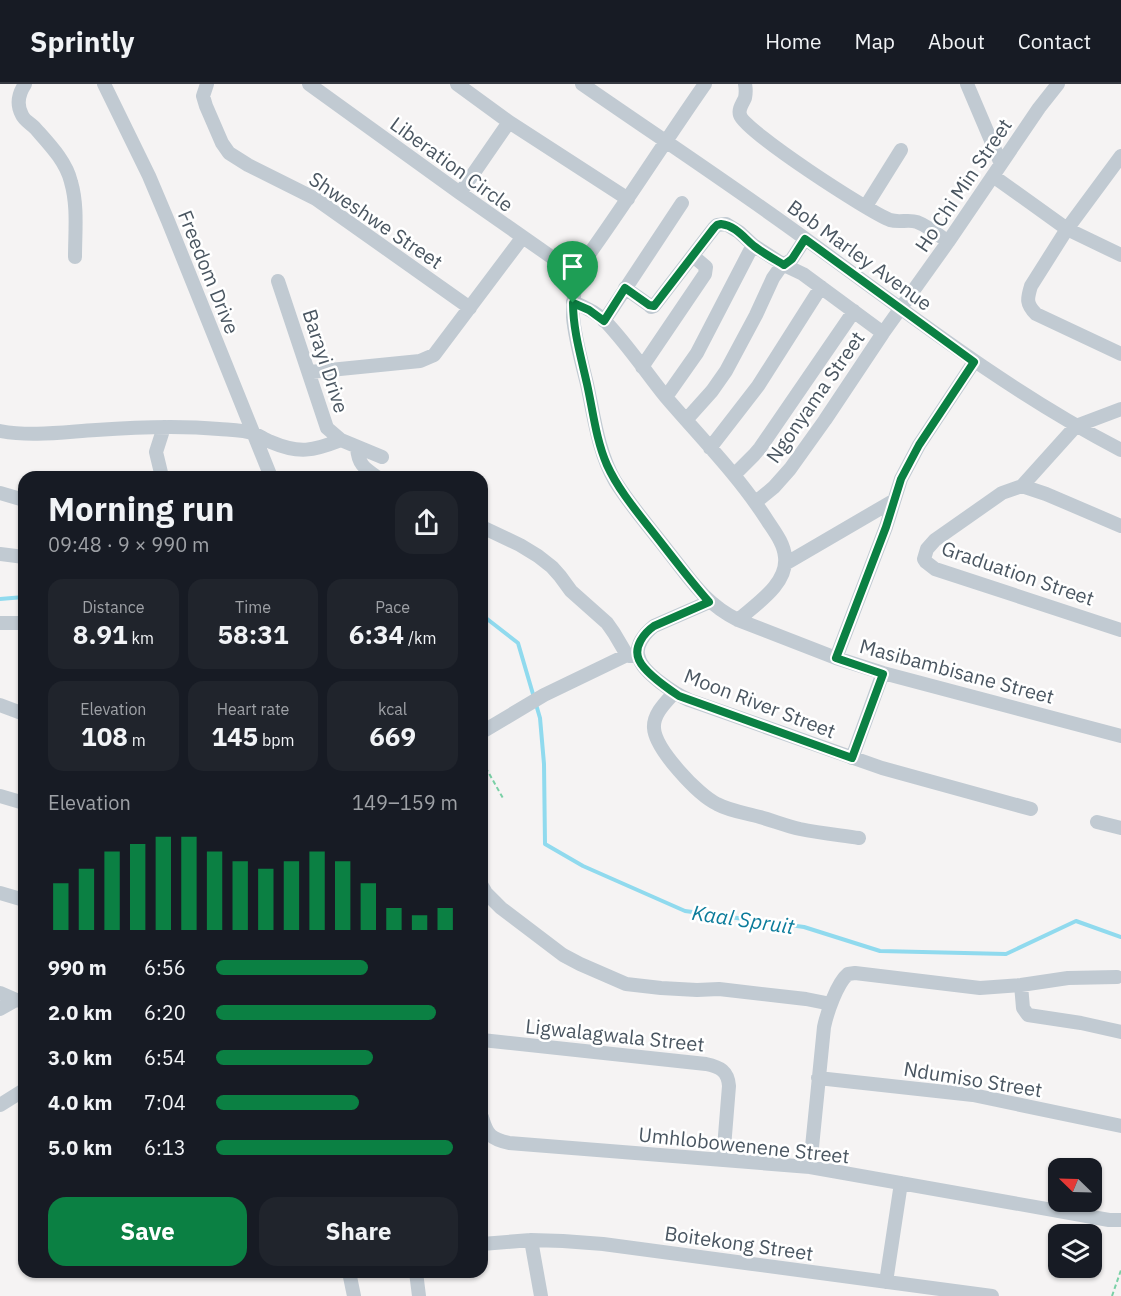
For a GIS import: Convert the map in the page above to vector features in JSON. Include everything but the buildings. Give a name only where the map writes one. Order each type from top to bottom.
[{"type":"street","points":[[25,84],[19,95],[22,116],[62,160],[71,180],[75,204],[75,257]]},
{"type":"street","name":"Freedom Drive","points":[[104,84],[162,206],[269,471]]},
{"type":"street","name":"Shweshwe Street","points":[[207,84],[203,96],[206,106],[222,143],[229,153],[248,165],[316,198],[470,308]]},
{"type":"street","name":"Liberation Circle","points":[[309,84],[560,263],[577,267]]},
{"type":"street","points":[[457,84],[509,122],[628,199]]},
{"type":"street","name":"Bob Marley Avenue","points":[[582,84],[805,239],[974,362],[1076,426],[1121,450]]},
{"type":"street","points":[[577,267],[582,264],[628,199],[705,84]]},
{"type":"street","points":[[745,84],[746,92],[740,115],[744,122],[759,135],[829,184],[866,206],[892,220],[917,222],[948,242]]},
{"type":"street","points":[[967,84],[1001,164]]},
{"type":"street","name":"Ho Chi Min Street","points":[[901,309],[1038,108],[1058,84]]},
{"type":"street","points":[[460,193],[509,122]]},
{"type":"street","points":[[866,206],[901,150]]},
{"type":"street","points":[[1120,158],[1067,229],[1031,286],[1028,295],[1030,308],[1042,318],[1121,354]]},
{"type":"street","points":[[993,176],[1067,229],[1121,255]]},
{"type":"street","points":[[604,321],[682,203]]},
{"type":"street","points":[[625,288],[654,306],[714,228],[717,225],[726,224],[739,231],[753,245],[803,274],[884,333]]},
{"type":"street","points":[[310,372],[420,361],[429,358],[439,351],[522,237]]},
{"type":"street","points":[[686,420],[712,391],[726,371],[773,278],[792,259],[805,239]]},
{"type":"street","points":[[666,397],[697,353],[753,245]]},
{"type":"street","points":[[642,367],[705,274],[706,267],[693,256]]},
{"type":"street","name":"Masibambisane Street","points":[[577,267],[573,303],[574,321],[600,442],[607,464],[628,500],[709,602],[738,620],[883,674],[1121,736]]},
{"type":"street","name":"Barayi Drive","points":[[279,281],[327,428],[341,440],[382,457]]},
{"type":"street","points":[[710,448],[758,386],[821,287]]},
{"type":"street","points":[[573,303],[589,310],[604,321],[756,502],[778,537],[783,549],[785,564],[778,582],[738,620]]},
{"type":"street","name":"Ngonyama Street","points":[[756,502],[774,488],[790,469],[901,309]]},
{"type":"street","points":[[734,475],[760,448],[854,311]]},
{"type":"street","points":[[836,658],[886,527],[901,479],[919,445],[974,362]]},
{"type":"street","points":[[1121,409],[1076,426],[1022,486],[1121,526]]},
{"type":"street","points":[[161,471],[156,452],[164,427]]},
{"type":"street","points":[[0,431],[51,433],[113,428],[205,428],[253,433],[271,442],[300,451],[324,447],[341,440]]},
{"type":"street","points":[[357,447],[358,459],[369,471]]},
{"type":"street","name":"Graduation Street","points":[[1022,486],[1002,493],[935,540],[927,549],[924,559],[926,562],[935,569],[1121,630]]},
{"type":"street","points":[[0,494],[18,498]]},
{"type":"street","points":[[785,564],[893,501]]},
{"type":"street","name":"Moon River Street","points":[[488,530],[520,545],[552,567],[571,591],[607,623],[645,668],[674,693],[689,700],[852,758],[883,674]]},
{"type":"street","points":[[0,554],[18,556]]},
{"type":"street","points":[[488,728],[544,695],[633,656],[648,631],[654,626],[709,602]]},
{"type":"street","points":[[0,623],[18,623]]},
{"type":"street","points":[[674,693],[657,715],[654,724],[655,732],[666,756],[673,765],[710,800],[729,809],[787,826],[859,838]]},
{"type":"street","points":[[0,705],[18,710]]},
{"type":"street","points":[[852,758],[1031,809]]},
{"type":"street","points":[[0,796],[18,801]]},
{"type":"street","points":[[1097,822],[1121,828]]},
{"type":"street","points":[[0,893],[18,898]]},
{"type":"street","points":[[488,896],[570,959],[626,984],[697,990],[719,989],[789,996],[819,1001],[826,1004],[829,1009]]},
{"type":"street","points":[[810,1167],[824,1027],[842,979],[848,974],[973,988],[1021,986],[1068,978],[1117,977]]},
{"type":"street","points":[[1021,986],[1023,1008],[1028,1015],[1121,1032]]},
{"type":"street","points":[[0,993],[18,999]]},
{"type":"street","points":[[0,1009],[18,1001]]},
{"type":"street","name":"Ligwalagwala Street","points":[[488,1041],[718,1066],[727,1075],[729,1086],[723,1160]]},
{"type":"street","name":"Ndumiso Street","points":[[818,1078],[973,1095],[1121,1126]]},
{"type":"street","points":[[0,1105],[18,1094]]},
{"type":"street","name":"Umhlobowenene Street","points":[[488,1133],[492,1138],[509,1143],[810,1167],[1109,1220],[1121,1220]]},
{"type":"street","points":[[886,1282],[901,1183]]},
{"type":"street","points":[[531,1240],[541,1296]]},
{"type":"street","name":"Boitekong Street","points":[[488,1244],[531,1240],[603,1244],[992,1296]]},
{"type":"street","points":[[350,1278],[354,1296]]},
{"type":"street","points":[[417,1278],[419,1296]]},
{"type":"path","points":[[488,772],[504,800]]},
{"type":"path","points":[[1112,1296],[1121,1270]]},
{"type":"waterway","name":"Kaal Spruit","points":[[0,599],[18,598]]},
{"type":"waterway","name":"Kaal Spruit","points":[[488,620],[518,643],[540,718],[544,764],[545,844],[583,866],[685,911],[804,927],[880,951],[1006,954],[1076,921],[1121,937]]},
{"type":"route","points":[[726,224],[784,265],[792,259],[805,239],[974,362],[919,445],[901,479],[886,527],[836,658],[883,674],[852,758],[679,696],[662,684],[639,660],[639,645],[654,626],[709,602],[628,500],[607,464],[582,362],[573,303],[582,305],[604,321],[625,288],[651,307],[654,306],[714,228],[717,225],[726,224]]}]
